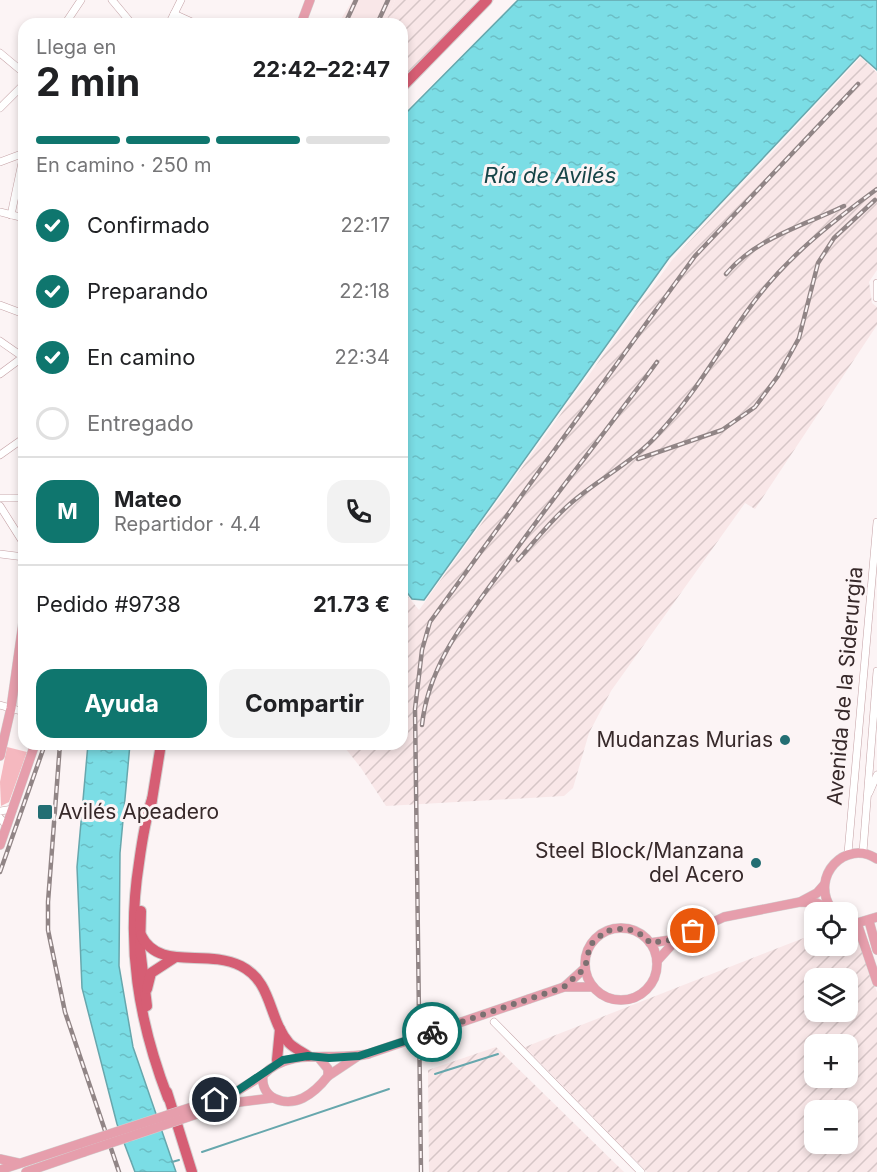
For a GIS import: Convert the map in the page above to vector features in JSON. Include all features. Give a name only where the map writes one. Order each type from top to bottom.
[{"type":"highway","points":[[408,81],[487,0]]},
{"type":"highway","points":[[161,750],[143,840],[134,906],[134,963],[145,1028],[192,1172]]},
{"type":"highway","points":[[152,799],[143,873],[141,962],[147,1006],[168,1098]]},
{"type":"highway","points":[[134,906],[138,955],[141,962],[157,967]]},
{"type":"highway","points":[[141,935],[146,945],[157,954],[174,958],[213,957],[244,968],[258,980],[270,999],[289,1043],[314,1057]]},
{"type":"highway","points":[[145,1028],[138,968],[141,962],[157,954]]},
{"type":"highway","points":[[147,1006],[148,980],[157,967],[174,958]]},
{"type":"highway","points":[[277,1060],[280,1026]]},
{"type":"main road","points":[[303,18],[310,0]]},
{"type":"main road","points":[[0,756],[18,659]]},
{"type":"main road","points":[[0,845],[33,750]]},
{"type":"main road","points":[[828,902],[824,885],[829,869],[849,853],[863,852],[877,859]]},
{"type":"main road","points":[[800,902],[817,893],[824,885]]},
{"type":"main road","points":[[650,943],[677,939],[723,916],[804,902]]},
{"type":"main road","points":[[858,921],[873,919],[877,950]]},
{"type":"main road","points":[[657,961],[650,943],[644,936],[626,928],[606,931],[590,945],[585,968],[593,987],[606,997],[630,1000],[640,996],[652,983],[657,961],[677,939]]},
{"type":"main road","points":[[858,936],[877,982]]},
{"type":"main road","points":[[564,987],[585,968]]},
{"type":"main road","points":[[198,1109],[272,1098],[285,1101],[302,1098],[328,1076],[363,1055],[564,987],[593,987]]},
{"type":"main road","points":[[26,1172],[83,1148],[198,1109],[234,1093],[283,1060],[363,1055]]},
{"type":"main road","points":[[314,1057],[328,1069],[328,1076]]},
{"type":"main road","points":[[263,1075],[263,1087],[272,1098]]},
{"type":"main road","points":[[0,1170],[18,1163],[83,1148]]},
{"type":"main road","points":[[0,1159],[18,1163]]},
{"type":"street","points":[[69,18],[81,0]]},
{"type":"street","points":[[112,0],[127,18]]},
{"type":"street","points":[[172,18],[181,0]]},
{"type":"street","points":[[174,14],[183,18]]},
{"type":"street","points":[[0,53],[18,68]]},
{"type":"street","points":[[0,108],[18,90]]},
{"type":"street","points":[[0,162],[18,155]]},
{"type":"street","points":[[11,215],[18,182]]},
{"type":"street","points":[[0,212],[18,217]]},
{"type":"street","points":[[877,283],[877,298]]},
{"type":"street","points":[[0,305],[18,312]]},
{"type":"street","points":[[0,341],[18,353]]},
{"type":"street","points":[[0,374],[18,356]]},
{"type":"street","points":[[0,455],[18,442]]},
{"type":"street","points":[[0,498],[18,498]]},
{"type":"street","points":[[0,506],[18,534]]},
{"type":"street","name":"Avenida de la Siderurgia","points":[[849,853],[877,522]]},
{"type":"street","points":[[0,554],[18,556]]},
{"type":"street","name":"Avenida de la Siderurgia","points":[[863,852],[877,671]]},
{"type":"street","points":[[0,705],[18,710]]},
{"type":"street","points":[[867,799],[877,775]]},
{"type":"street","points":[[0,811],[13,809]]},
{"type":"street","points":[[0,818],[7,826]]},
{"type":"street","points":[[494,1022],[641,1172]]},
{"type":"shaded area","points":[[353,0],[395,0],[388,18],[342,18]]},
{"type":"shaded area","points":[[395,0],[494,0],[408,87],[408,18],[388,18]]},
{"type":"shaded area","points":[[861,57],[877,73],[877,270],[869,282],[872,303],[877,307],[877,325],[755,509],[745,503],[611,691],[589,733],[573,788],[564,796],[386,806],[347,750],[408,750],[408,596],[419,610],[672,260]]},
{"type":"shaded area","points":[[7,747],[27,752],[9,802],[1,806],[0,782]]},
{"type":"shaded area","points":[[804,938],[804,956],[858,956],[858,942],[877,992],[877,1172],[647,1172],[525,1047]]},
{"type":"shaded area","points":[[496,1047],[624,1172],[429,1172],[428,1070]]},
{"type":"water","name":"Ría de Avilés","points":[[518,0],[877,0],[877,70],[860,55],[669,258],[424,600],[412,599],[408,594],[408,111]]},
{"type":"water","points":[[87,750],[129,750],[120,853],[119,966],[133,1047],[176,1172],[135,1172],[117,1124],[82,988],[77,867]]},
{"type":"waterway","points":[[435,1074],[498,1054]]},
{"type":"waterway","points":[[202,1152],[389,1089]]},
{"type":"waterway","points":[[172,1162],[179,1160]]},
{"type":"railway","points":[[348,18],[356,0]]},
{"type":"railway","points":[[380,18],[388,0]]},
{"type":"railway","points":[[421,1172],[415,709],[422,650],[430,622],[695,256],[858,84]]},
{"type":"railway","points":[[518,560],[571,503],[628,461],[673,417],[753,303],[780,270],[827,227],[877,189]]},
{"type":"railway","points":[[638,459],[722,430],[755,407],[778,376],[799,338],[818,263],[834,238],[875,200]]},
{"type":"railway","points":[[726,274],[751,251],[766,242],[844,206]]},
{"type":"railway","points":[[422,725],[433,679],[454,638],[526,536],[657,362]]},
{"type":"railway","points":[[0,872],[43,750]]},
{"type":"railway","points":[[60,750],[48,930],[65,1012],[119,1172]]},
{"type":"way so far","points":[[432,1032],[564,987],[585,968],[590,945],[606,931],[626,928],[644,936],[650,943],[677,939],[693,931]]},
{"type":"place","name":"Mudanzas Murias","points":[[785,740]]},
{"type":"place","name":"Avilés Apeadero","points":[[45,812]]},
{"type":"place","name":"Steel Block/Manzana del Acero","points":[[756,863]]},
{"type":"route","points":[[215,1100],[234,1093],[283,1060],[308,1056],[329,1058],[359,1056],[432,1032]]}]
